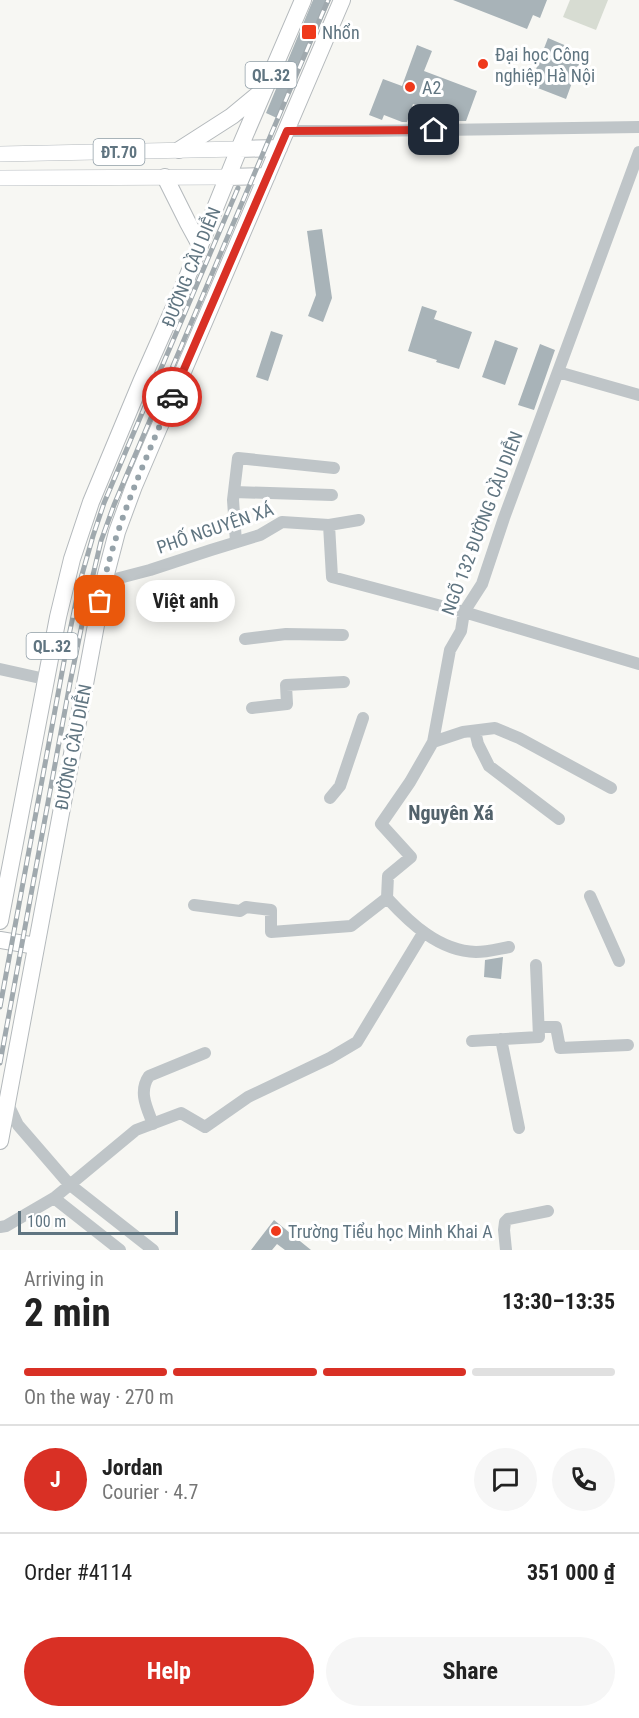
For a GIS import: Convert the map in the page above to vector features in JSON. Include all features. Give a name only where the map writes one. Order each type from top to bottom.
[{"type":"highway","name":"ĐƯỜNG CẦU DIỄN","points":[[0,921],[45,679],[72,559],[91,502],[303,0]]},
{"type":"highway","name":"ĐƯỜNG CẦU DIỄN","points":[[0,1141],[104,582],[117,532],[134,486],[342,0]]},
{"type":"highway","points":[[179,150],[232,116],[264,90]]},
{"type":"highway","name":"ĐT.70","points":[[239,149],[279,148]]},
{"type":"highway","name":"ĐT.70","points":[[228,177],[267,176]]},
{"type":"highway","points":[[165,177],[200,245]]},
{"type":"highway","points":[[0,940],[36,946]]},
{"type":"main road","name":"ĐT.70","points":[[0,154],[239,149]]},
{"type":"main road","name":"ĐT.70","points":[[0,178],[228,177]]},
{"type":"street","points":[[287,131],[639,127]]},
{"type":"street","name":"NGÕ 132 ĐƯỜNG CẦU DIỄN","points":[[387,898],[388,876],[411,857],[381,824],[410,782],[433,742],[450,650],[461,631],[464,612],[482,584],[639,152]]},
{"type":"street","points":[[558,372],[639,395]]},
{"type":"street","points":[[236,542],[233,500],[238,458],[334,468]]},
{"type":"street","points":[[234,492],[332,495]]},
{"type":"street","name":"PHỐ NGUYÊN XÁ","points":[[104,582],[260,535],[282,522],[329,525],[359,520]]},
{"type":"street","points":[[329,525],[332,577],[464,612],[639,664]]},
{"type":"street","points":[[245,639],[286,634],[343,634]]},
{"type":"street","points":[[0,669],[45,679]]},
{"type":"street","points":[[252,708],[287,704],[286,685],[344,682]]},
{"type":"street","points":[[330,798],[339,786],[363,718]]},
{"type":"street","points":[[433,742],[464,732],[495,728],[519,738],[611,788]]},
{"type":"street","points":[[475,731],[478,744],[489,766],[559,819]]},
{"type":"street","points":[[590,896],[619,961]]},
{"type":"street","points":[[194,905],[240,911],[246,907],[271,910],[272,932],[351,926],[387,898],[423,933],[454,948],[476,952],[508,947]]},
{"type":"street","points":[[0,1227],[6,1226],[54,1198],[136,1130],[181,1113],[205,1127],[248,1097],[330,1058],[357,1042],[423,933]]},
{"type":"street","points":[[536,965],[539,1032]]},
{"type":"street","points":[[472,1041],[501,1039],[556,1027],[560,1048],[628,1045]]},
{"type":"street","points":[[501,1039],[519,1128]]},
{"type":"street","points":[[153,1124],[143,1094],[144,1083],[149,1076],[205,1053]]},
{"type":"street","points":[[8,1102],[18,1125],[69,1185],[153,1250]]},
{"type":"street","points":[[54,1198],[120,1250]]},
{"type":"street","points":[[506,1250],[504,1230],[508,1219],[548,1211]]},
{"type":"shaded area","points":[[570,0],[608,0],[596,30],[563,17]]},
{"type":"building","points":[[313,0],[331,0],[279,119],[266,113]]},
{"type":"building","points":[[453,0],[547,0],[540,18],[533,15],[527,29]]},
{"type":"building","points":[[548,38],[583,53],[566,99],[530,85]]},
{"type":"building","points":[[417,45],[432,51],[424,71],[477,91],[466,121],[459,121],[413,104],[407,122],[384,115],[382,120],[369,115],[383,79],[402,86]]},
{"type":"building","points":[[322,229],[332,298],[323,322],[308,316],[316,295],[307,231]]},
{"type":"building","points":[[422,306],[437,311],[434,319],[472,332],[459,369],[408,351]]},
{"type":"building","points":[[271,331],[283,335],[268,381],[256,377]]},
{"type":"building","points":[[495,340],[518,348],[505,385],[482,377]]},
{"type":"building","points":[[540,344],[555,350],[534,410],[518,405]]},
{"type":"building","points":[[503,957],[501,979],[484,977],[485,960]]},
{"type":"building","points":[[274,1220],[311,1250],[285,1250],[277,1244],[272,1250],[251,1250]]},
{"type":"railway","points":[[0,1063],[70,683],[101,541],[114,505],[328,0]]},
{"type":"railway","points":[[0,1007],[68,640],[81,578],[93,536],[104,503],[238,188]]},
{"type":"way so far","points":[[100,601],[117,532],[172,397]]},
{"type":"place","name":"Nhổn","points":[[309,32]]},
{"type":"place","name":"Đại học Công nghiệp Hà Nội","points":[[483,64]]},
{"type":"place","name":"A2","points":[[410,87]]},
{"type":"place","name":"Việt anh","points":[[100,601]]},
{"type":"place","name":"Trường Tiểu học Minh Khai A","points":[[276,1231]]},
{"type":"district","name":"Nguyên Xá","points":[[451,813]]},
{"type":"route","points":[[172,397],[287,131],[434,130]]}]
